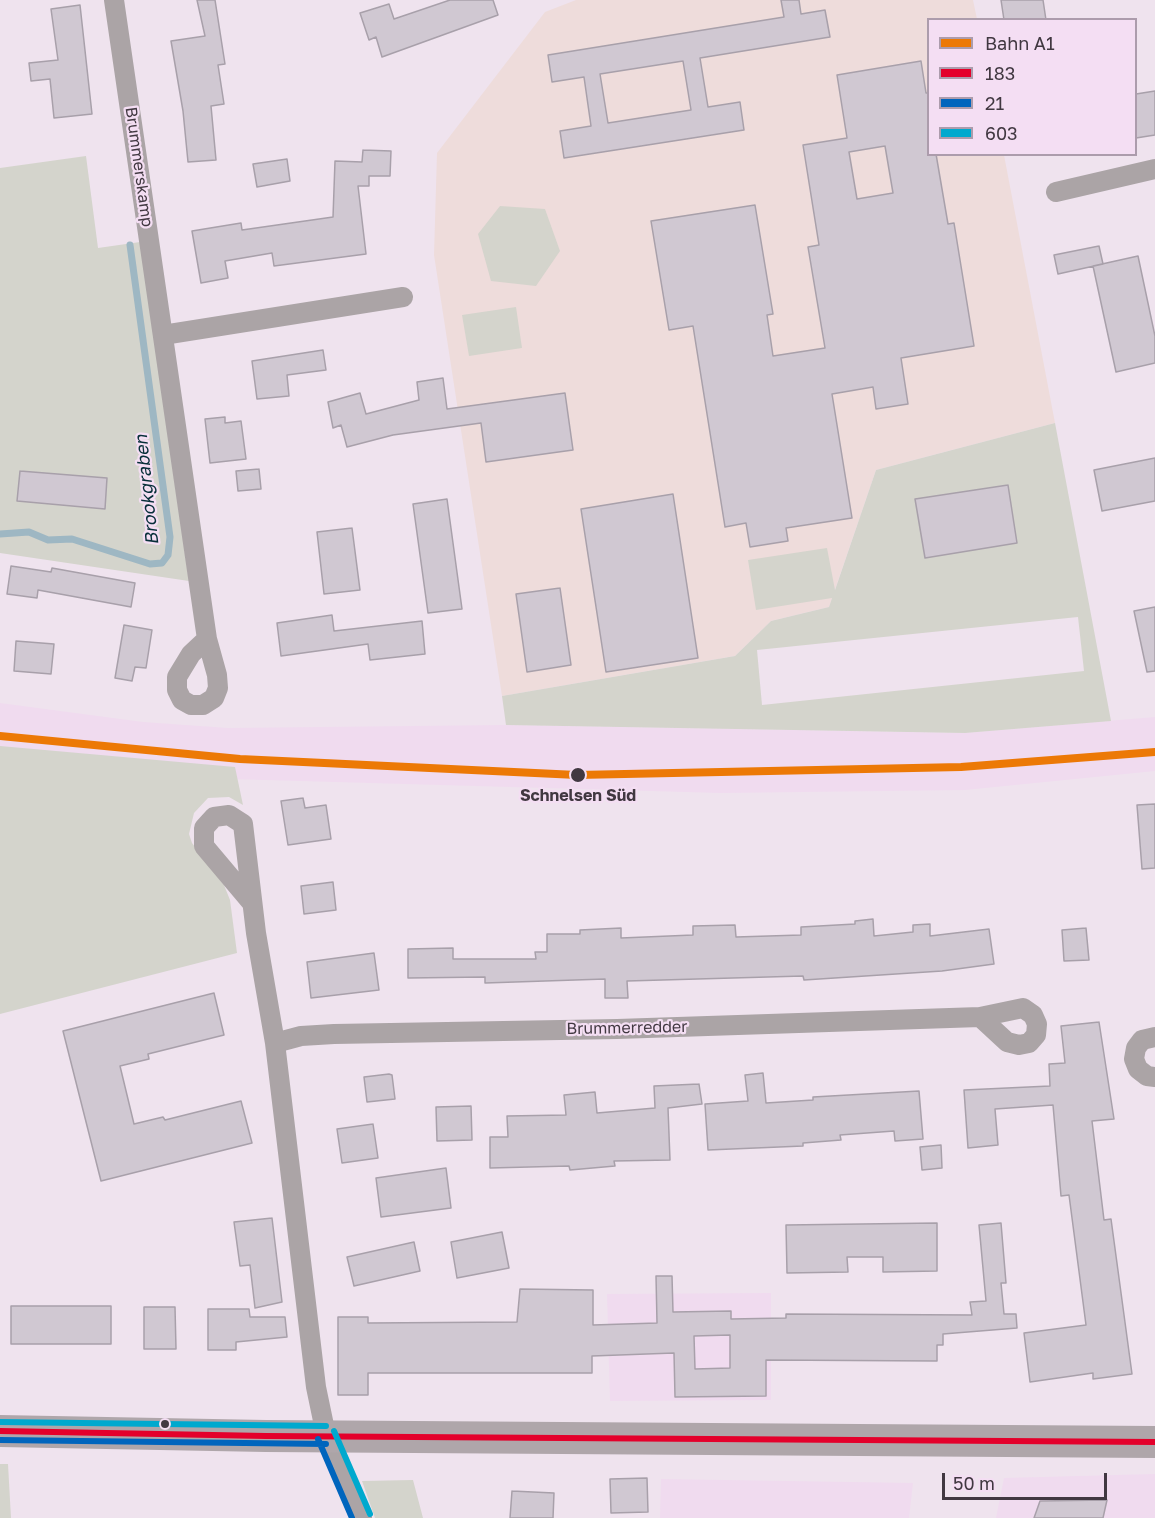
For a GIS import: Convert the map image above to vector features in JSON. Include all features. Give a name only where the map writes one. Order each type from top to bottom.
[{"type":"main road","points":[[0,1431],[326,1436],[1155,1442]]},
{"type":"street","name":"Brummerskamp","points":[[114,0],[207,639]]},
{"type":"street","points":[[1056,192],[1155,169]]},
{"type":"street","points":[[163,335],[403,297]]},
{"type":"street","points":[[252,903],[274,1043],[309,1314],[316,1387],[326,1436],[362,1518]]},
{"type":"street","name":"Brummerredder","points":[[274,1043],[301,1036],[334,1034],[617,1029],[980,1017]]},
{"type":"street","points":[[1155,1037],[1142,1040],[1136,1048],[1134,1059],[1138,1069],[1147,1076],[1155,1077]]},
{"type":"shaded area","points":[[576,0],[973,0],[977,18],[927,18],[927,156],[1004,156],[1055,423],[876,470],[829,607],[771,621],[735,656],[502,696],[434,255],[437,153],[545,12]]},
{"type":"shaded area","points":[[86,156],[98,248],[140,242],[189,581],[0,553],[0,168]]},
{"type":"shaded area","points":[[500,206],[545,209],[560,251],[536,286],[491,281],[478,234]]},
{"type":"shaded area","points":[[516,307],[522,348],[469,356],[462,315]]},
{"type":"shaded area","points":[[1055,423],[1111,721],[965,733],[506,725],[502,696],[735,656],[771,621],[829,607],[832,598],[756,610],[748,560],[827,548],[835,590],[876,470]],"holes":[[[1078,617],[1084,671],[762,705],[757,650]]]},
{"type":"shaded area","points":[[0,703],[143,722],[228,728],[506,725],[965,733],[1155,717],[1155,771],[965,790],[721,793],[230,779],[0,755]]},
{"type":"shaded area","points":[[0,746],[235,767],[243,805],[229,797],[208,798],[194,813],[189,834],[192,843],[224,885],[230,900],[237,953],[0,1014]]},
{"type":"shaded area","points":[[771,1293],[771,1400],[610,1401],[607,1294]]},
{"type":"shaded area","points":[[0,1464],[8,1464],[11,1518],[0,1518]]},
{"type":"shaded area","points":[[1155,1474],[1155,1518],[996,1518],[1004,1478]]},
{"type":"shaded area","points":[[661,1479],[913,1483],[909,1518],[660,1518]]},
{"type":"shaded area","points":[[413,1480],[423,1518],[375,1518],[362,1481]]},
{"type":"building","points":[[197,0],[215,0],[225,64],[218,65],[224,104],[211,106],[216,160],[188,162],[183,111],[171,41],[205,36]]},
{"type":"building","points":[[450,0],[493,0],[498,15],[382,57],[376,37],[369,40],[360,13],[389,4],[394,19]]},
{"type":"building","points":[[781,0],[799,0],[801,14],[825,10],[830,37],[700,58],[708,107],[740,102],[744,130],[564,158],[560,131],[591,126],[584,77],[552,82],[548,55],[784,17]],"holes":[[[683,61],[691,110],[608,123],[600,74]]]},
{"type":"building","points":[[1001,0],[1043,0],[1046,18],[1004,18]]},
{"type":"building","points":[[80,5],[92,114],[54,118],[50,79],[31,81],[29,63],[58,60],[51,9]]},
{"type":"building","points":[[921,61],[927,93],[927,156],[936,156],[948,224],[954,223],[974,346],[901,358],[908,404],[876,409],[873,387],[832,394],[852,518],[786,528],[788,541],[750,547],[746,523],[725,527],[693,326],[669,330],[651,221],[755,205],[773,314],[767,315],[773,356],[825,348],[808,247],[819,245],[803,145],[847,138],[837,75]],"holes":[[[885,146],[893,193],[857,199],[849,152]]]},
{"type":"building","points":[[1155,91],[1155,135],[1137,138],[1137,94]]},
{"type":"building","points":[[363,150],[391,151],[390,176],[369,176],[369,186],[358,186],[366,254],[274,266],[272,253],[225,261],[228,278],[201,283],[192,231],[241,223],[242,230],[333,217],[335,161],[362,162]]},
{"type":"building","points":[[287,159],[290,181],[257,187],[253,164]]},
{"type":"building","points":[[1099,246],[1103,264],[1058,274],[1054,255]]},
{"type":"building","points":[[1138,256],[1155,336],[1155,363],[1116,372],[1093,266]]},
{"type":"building","points":[[323,350],[326,370],[287,375],[289,396],[257,399],[252,361]]},
{"type":"building","points":[[443,378],[447,409],[565,393],[573,450],[486,462],[481,423],[393,435],[347,447],[341,425],[333,428],[328,402],[360,393],[366,414],[419,400],[417,382]]},
{"type":"building","points":[[225,417],[225,423],[241,421],[246,459],[210,463],[205,419]]},
{"type":"building","points":[[1155,458],[1155,501],[1102,511],[1094,470]]},
{"type":"building","points":[[259,469],[261,489],[238,491],[236,471]]},
{"type":"building","points":[[20,471],[107,478],[105,509],[17,501]]},
{"type":"building","points":[[1008,485],[1017,543],[925,558],[915,499]]},
{"type":"building","points":[[673,494],[698,658],[606,672],[581,509]]},
{"type":"building","points":[[447,499],[462,609],[428,613],[413,504]]},
{"type":"building","points":[[352,528],[360,590],[324,594],[317,532]]},
{"type":"building","points":[[11,566],[51,572],[52,568],[135,583],[131,607],[38,590],[37,598],[7,594]]},
{"type":"building","points":[[560,588],[571,665],[527,672],[516,594]]},
{"type":"building","points":[[1155,607],[1155,671],[1147,672],[1134,611]]},
{"type":"building","points":[[332,615],[334,631],[422,621],[425,654],[370,660],[368,644],[281,656],[277,623]]},
{"type":"building","points":[[124,625],[152,630],[146,668],[135,667],[132,681],[115,678]]},
{"type":"building","points":[[16,641],[54,644],[51,674],[14,671]]},
{"type":"building","points":[[303,798],[305,808],[326,805],[331,839],[288,845],[281,801]]},
{"type":"building","points":[[1155,804],[1155,868],[1142,869],[1137,805]]},
{"type":"building","points":[[333,882],[336,910],[304,914],[301,886]]},
{"type":"building","points":[[873,919],[874,936],[913,932],[913,925],[930,924],[930,936],[989,929],[994,964],[942,971],[804,980],[803,976],[627,981],[628,998],[605,998],[605,979],[485,983],[485,977],[408,978],[408,949],[453,948],[453,959],[536,959],[535,952],[547,952],[547,934],[580,934],[580,930],[621,928],[621,938],[693,935],[693,926],[735,925],[736,937],[801,935],[801,927],[855,924],[855,921]]},
{"type":"building","points":[[1086,928],[1089,960],[1064,961],[1062,930]]},
{"type":"building","points":[[374,953],[379,990],[311,998],[307,962]]},
{"type":"building","points":[[214,993],[224,1035],[148,1054],[149,1059],[120,1066],[134,1124],[163,1117],[165,1120],[241,1101],[252,1143],[101,1181],[63,1031]]},
{"type":"building","points":[[1099,1022],[1114,1119],[1092,1121],[1104,1220],[1111,1219],[1132,1374],[1093,1379],[1093,1373],[1030,1382],[1024,1333],[1086,1325],[1069,1195],[1061,1196],[1053,1105],[995,1109],[998,1145],[968,1148],[964,1090],[1050,1086],[1049,1064],[1065,1063],[1061,1026]]},
{"type":"building","points":[[763,1073],[766,1103],[813,1100],[813,1097],[919,1091],[923,1139],[895,1141],[894,1131],[840,1135],[841,1140],[803,1143],[803,1146],[708,1150],[705,1104],[748,1101],[745,1075]]},
{"type":"building","points":[[392,1075],[395,1099],[367,1102],[364,1077]]},
{"type":"building","points":[[699,1084],[702,1104],[668,1108],[670,1160],[614,1161],[615,1166],[570,1170],[569,1166],[490,1168],[490,1137],[508,1137],[507,1116],[566,1115],[564,1095],[595,1092],[597,1113],[655,1108],[654,1086]]},
{"type":"building","points":[[471,1106],[472,1140],[437,1141],[436,1107]]},
{"type":"building","points":[[373,1124],[378,1158],[342,1163],[337,1129]]},
{"type":"building","points":[[941,1145],[942,1168],[922,1170],[920,1147]]},
{"type":"building","points":[[446,1168],[451,1208],[381,1217],[376,1178]]},
{"type":"building","points":[[272,1218],[282,1302],[255,1308],[250,1265],[240,1266],[234,1222]]},
{"type":"building","points":[[937,1223],[937,1271],[883,1272],[883,1257],[847,1257],[848,1272],[787,1273],[786,1225]]},
{"type":"building","points":[[1001,1223],[1006,1283],[1001,1283],[1004,1314],[1016,1314],[1017,1328],[943,1334],[943,1345],[937,1345],[937,1361],[766,1360],[766,1396],[675,1397],[674,1353],[592,1356],[592,1373],[368,1373],[368,1395],[338,1395],[338,1317],[368,1317],[368,1323],[517,1322],[520,1289],[593,1290],[593,1325],[657,1323],[656,1276],[672,1276],[673,1312],[731,1311],[731,1319],[786,1318],[786,1314],[972,1315],[970,1302],[986,1301],[979,1225]],"holes":[[[730,1335],[730,1368],[695,1369],[694,1336]]]},
{"type":"building","points":[[502,1232],[509,1268],[457,1278],[451,1242]]},
{"type":"building","points":[[414,1242],[420,1271],[354,1286],[347,1257]]},
{"type":"building","points":[[11,1306],[111,1306],[111,1344],[11,1344]]},
{"type":"building","points":[[144,1307],[175,1307],[176,1349],[144,1349]]},
{"type":"building","points":[[208,1309],[249,1309],[250,1317],[285,1317],[287,1337],[236,1342],[236,1350],[208,1350]]},
{"type":"building","points":[[647,1478],[648,1512],[611,1513],[610,1479]]},
{"type":"building","points":[[512,1491],[554,1493],[553,1518],[510,1518]]},
{"type":"building","points":[[1107,1500],[1103,1518],[1034,1518],[1040,1501]]},
{"type":"waterway","name":"Brookgraben","points":[[0,534],[29,532],[48,540],[72,539],[150,564],[162,563],[168,555],[170,537],[130,245]]},
{"type":"rail line","name":"A1","points":[[0,736],[240,759],[577,775],[961,767],[1155,752]]},
{"type":"transit line","name":"603","points":[[0,1422],[326,1426]]},
{"type":"transit line","name":"183","points":[[0,1431],[266,1436],[1155,1442]]},
{"type":"transit line","name":"603","points":[[334,1431],[370,1514]]},
{"type":"transit line","name":"21","points":[[318,1439],[352,1518]]},
{"type":"transit line","name":"21","points":[[0,1440],[326,1444]]},
{"type":"place","name":"Schnelsen Süd","points":[[578,775]]}]
